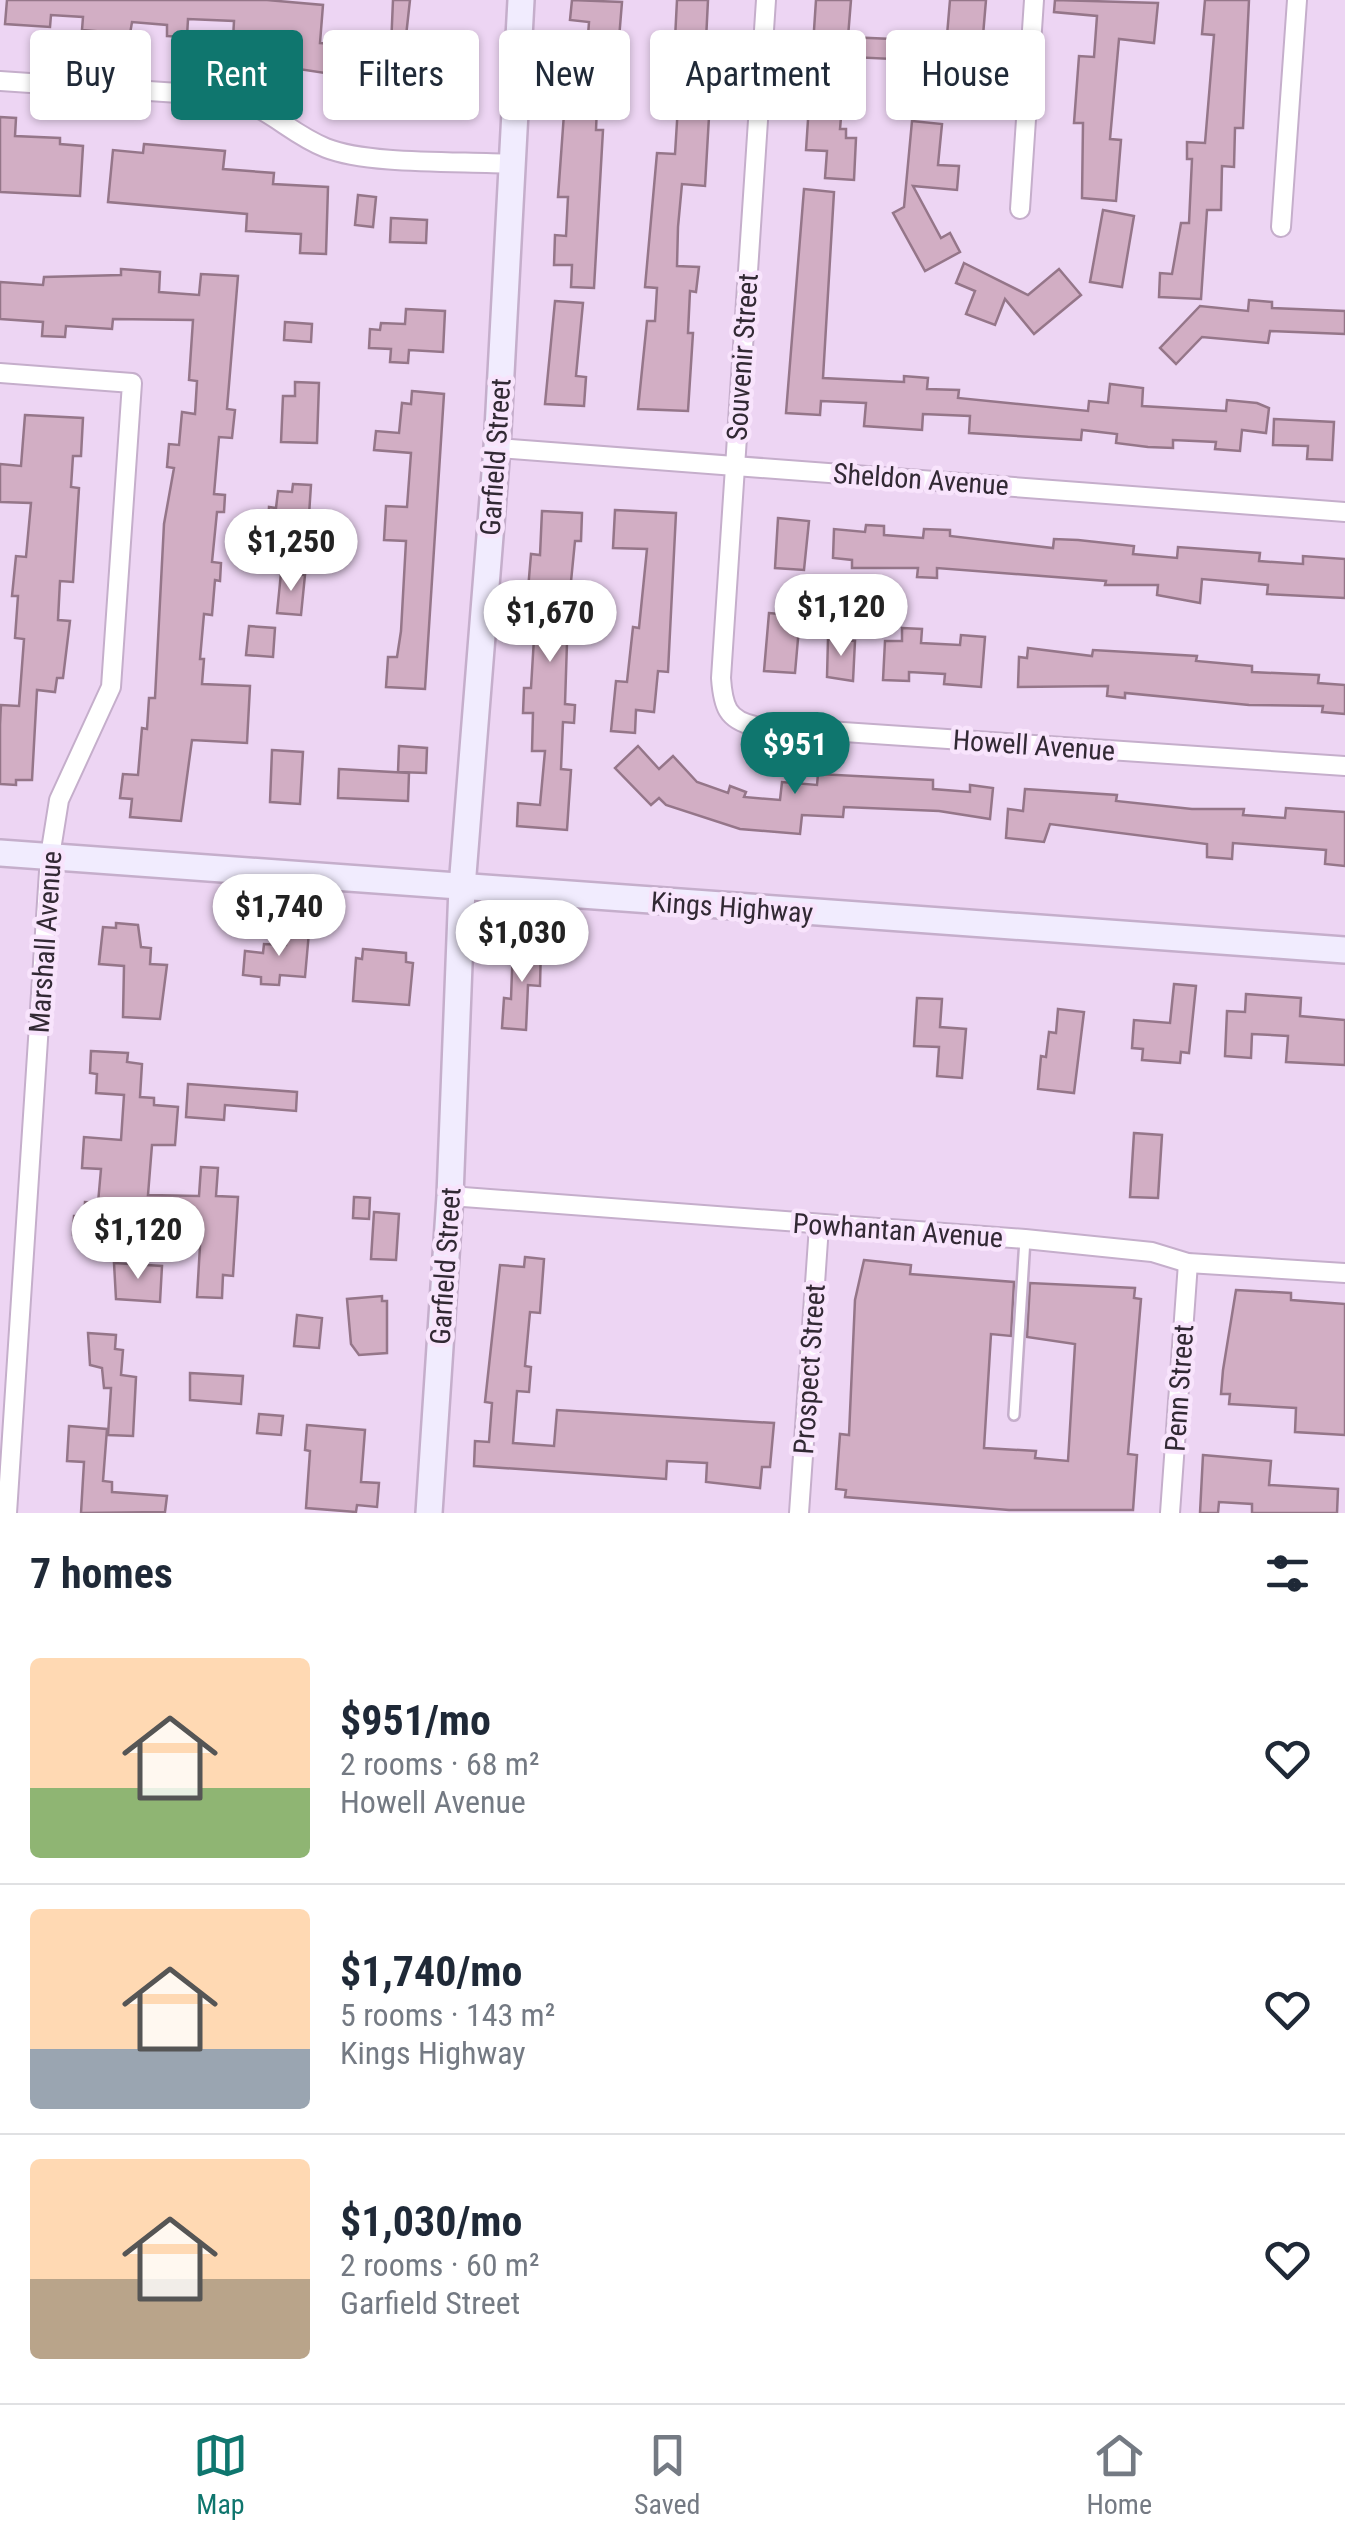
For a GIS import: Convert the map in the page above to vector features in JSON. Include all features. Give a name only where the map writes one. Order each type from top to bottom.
[{"type":"main road","name":"Garfield Street","points":[[429,1513],[450,1196],[462,887],[497,448],[522,0]]},
{"type":"main road","name":"Kings Highway","points":[[0,852],[1345,950]]},
{"type":"street","name":"Souvenir Street","points":[[727,712],[721,678],[766,0]]},
{"type":"street","points":[[1020,208],[1034,0]]},
{"type":"street","points":[[1281,227],[1297,0]]},
{"type":"street","points":[[0,81],[223,96],[252,101],[327,149],[511,164]]},
{"type":"street","name":"Marshall Avenue","points":[[0,373],[132,382],[111,687],[60,800],[50,856],[7,1513]]},
{"type":"street","name":"Sheldon Avenue","points":[[497,448],[1345,512]]},
{"type":"street","name":"Howell Avenue","points":[[727,712],[737,722],[755,726],[1345,766]]},
{"type":"street","name":"Powhantan Avenue","points":[[450,1196],[1025,1239],[1152,1252],[1188,1263],[1345,1273]]},
{"type":"street","name":"Prospect Street","points":[[798,1513],[818,1226]]},
{"type":"street","name":"Penn Street","points":[[1170,1513],[1188,1263]]},
{"type":"lane","points":[[1014,1415],[1025,1239]]},
{"type":"building","points":[[7,0],[267,0],[323,5],[323,73],[303,70],[303,30],[234,30],[234,21],[188,19],[187,30],[171,30],[171,36],[167,36],[167,25],[132,22],[131,30],[82,30],[83,17],[51,15],[50,27],[5,24]]},
{"type":"building","points":[[393,0],[410,0],[407,30],[392,30]]},
{"type":"building","points":[[572,0],[622,2],[620,30],[588,30],[589,22],[570,20]]},
{"type":"building","points":[[677,0],[708,0],[707,30],[675,30]]},
{"type":"building","points":[[816,0],[851,0],[849,30],[814,30]]},
{"type":"building","points":[[950,0],[986,0],[983,30],[947,30]]},
{"type":"building","points":[[1055,0],[1158,3],[1154,43],[1119,39],[1110,139],[1121,140],[1116,201],[1082,198],[1083,123],[1074,123],[1079,56],[1094,57],[1097,16],[1054,12]]},
{"type":"building","points":[[1205,0],[1249,0],[1243,128],[1235,128],[1234,167],[1222,166],[1221,210],[1207,210],[1201,299],[1159,297],[1160,273],[1172,274],[1181,223],[1189,223],[1192,159],[1187,159],[1187,142],[1205,143],[1214,35],[1202,34]]},
{"type":"building","points":[[866,38],[886,39],[886,59],[866,58]]},
{"type":"building","points":[[0,117],[16,118],[15,136],[60,138],[60,144],[83,146],[80,196],[0,192]]},
{"type":"building","points":[[564,120],[596,120],[596,130],[603,130],[594,288],[571,287],[572,265],[554,265],[555,235],[566,236],[568,197],[558,197]]},
{"type":"building","points":[[677,120],[709,120],[705,186],[682,184],[678,227],[677,266],[699,267],[696,292],[690,291],[688,333],[693,333],[688,411],[638,409],[647,321],[655,321],[657,288],[645,287],[657,153],[675,154]]},
{"type":"building","points":[[808,120],[841,120],[840,129],[846,129],[846,138],[856,138],[854,180],[825,178],[827,151],[806,150]]},
{"type":"building","points":[[912,121],[942,124],[938,165],[959,166],[957,190],[913,186],[941,238],[950,233],[960,252],[925,271],[893,213],[904,207]]},
{"type":"building","points":[[144,144],[225,151],[223,169],[274,173],[273,184],[328,187],[326,254],[300,253],[301,234],[246,231],[247,214],[108,202],[113,150],[143,153]]},
{"type":"building","points":[[804,189],[834,192],[823,378],[904,382],[904,376],[928,378],[927,389],[959,390],[958,398],[1088,411],[1089,401],[1108,403],[1110,384],[1143,388],[1142,406],[1226,411],[1227,400],[1257,403],[1269,408],[1266,433],[1242,430],[1240,451],[1215,449],[1216,442],[1173,440],[1173,448],[1116,443],[1117,434],[1082,430],[1081,440],[969,433],[970,416],[923,414],[922,430],[864,426],[866,403],[821,401],[820,415],[786,413]]},
{"type":"building","points":[[358,195],[376,197],[373,227],[355,225]]},
{"type":"building","points":[[1103,210],[1134,216],[1122,287],[1090,282]]},
{"type":"building","points":[[391,218],[427,220],[426,243],[390,242]]},
{"type":"building","points":[[964,263],[1028,295],[1059,269],[1081,295],[1034,334],[1005,299],[995,325],[966,314],[975,291],[956,283]]},
{"type":"building","points":[[121,269],[160,272],[159,292],[199,295],[201,274],[238,276],[227,409],[235,410],[232,438],[219,437],[214,494],[225,495],[224,512],[217,512],[212,562],[221,563],[220,581],[215,580],[212,615],[204,614],[200,659],[204,659],[202,684],[250,686],[247,743],[192,740],[181,821],[130,817],[132,799],[120,798],[123,774],[138,775],[142,728],[147,729],[149,698],[155,698],[164,524],[174,468],[167,467],[169,444],[179,445],[182,412],[195,414],[197,381],[189,380],[193,320],[113,319],[112,329],[66,326],[65,337],[42,336],[43,322],[0,319],[0,282],[43,285],[44,277],[121,275]]},
{"type":"building","points":[[1249,300],[1272,302],[1272,308],[1345,311],[1345,334],[1270,331],[1268,343],[1202,337],[1176,364],[1160,348],[1200,306],[1248,311]]},
{"type":"building","points":[[555,301],[583,303],[576,376],[586,377],[584,406],[545,404]]},
{"type":"building","points":[[406,309],[445,311],[443,352],[409,350],[408,363],[390,362],[391,349],[369,348],[370,329],[380,330],[381,323],[405,324]]},
{"type":"building","points":[[285,322],[312,324],[311,342],[284,340]]},
{"type":"building","points":[[295,382],[319,383],[317,443],[281,442],[283,396],[295,396]]},
{"type":"building","points":[[412,391],[444,394],[425,689],[386,687],[388,657],[397,657],[401,631],[406,541],[384,540],[386,506],[407,507],[411,453],[374,450],[376,431],[399,433],[402,403],[411,404]]},
{"type":"building","points":[[25,415],[83,418],[81,456],[73,456],[71,487],[79,488],[73,582],[60,581],[58,620],[70,621],[63,678],[57,678],[55,692],[37,690],[32,780],[16,780],[16,785],[0,784],[1,705],[19,706],[24,639],[15,638],[18,596],[12,596],[16,556],[26,557],[31,503],[0,502],[0,464],[21,466]]},
{"type":"building","points":[[1274,419],[1334,422],[1332,460],[1307,459],[1308,446],[1273,445]]},
{"type":"building","points":[[293,484],[311,485],[308,530],[268,528],[269,507],[276,508],[278,491],[292,492]]},
{"type":"building","points":[[615,510],[676,513],[668,672],[658,671],[654,712],[636,710],[635,733],[611,731],[616,681],[627,682],[633,627],[639,628],[647,549],[613,548]]},
{"type":"building","points":[[542,511],[582,513],[581,541],[575,541],[568,612],[565,704],[575,705],[574,723],[563,722],[561,769],[571,770],[567,830],[517,826],[518,803],[540,805],[545,751],[532,751],[533,713],[523,713],[524,688],[531,688],[534,638],[528,638],[531,554],[540,555]]},
{"type":"building","points":[[778,518],[809,521],[804,570],[775,568]]},
{"type":"building","points":[[866,525],[884,526],[884,535],[923,538],[924,529],[950,530],[950,536],[1053,548],[1054,539],[1078,540],[1134,546],[1133,554],[1177,558],[1178,547],[1260,553],[1259,561],[1303,564],[1303,556],[1345,559],[1345,598],[1267,594],[1268,585],[1202,579],[1200,603],[1157,595],[1158,585],[1105,585],[1106,581],[937,568],[937,578],[917,577],[918,568],[852,568],[852,560],[833,558],[834,529],[865,532]]},
{"type":"building","points":[[281,573],[305,575],[301,615],[277,613]]},
{"type":"building","points":[[769,613],[800,616],[795,673],[764,671]]},
{"type":"building","points":[[249,626],[275,628],[273,657],[246,655]]},
{"type":"building","points":[[902,628],[922,629],[921,643],[960,645],[961,635],[985,637],[981,687],[944,684],[945,674],[909,672],[909,681],[883,680],[885,641],[902,641]]},
{"type":"building","points":[[828,639],[855,641],[853,681],[827,677]]},
{"type":"building","points":[[1028,648],[1092,656],[1093,650],[1197,656],[1196,661],[1252,666],[1252,672],[1319,675],[1318,683],[1345,685],[1345,714],[1322,712],[1323,706],[1249,705],[1125,693],[1125,698],[1107,696],[1108,686],[1018,687],[1019,657],[1027,658]]},
{"type":"building","points":[[399,746],[427,748],[426,773],[398,772]]},
{"type":"building","points":[[638,746],[659,769],[673,756],[697,782],[728,793],[730,786],[746,792],[744,797],[780,800],[782,782],[817,785],[818,774],[933,780],[933,789],[970,792],[970,785],[993,788],[990,819],[939,811],[844,807],[843,817],[802,815],[800,834],[740,829],[666,805],[659,798],[651,805],[615,768]]},
{"type":"building","points":[[272,750],[303,752],[300,804],[270,802]]},
{"type":"building","points":[[339,769],[409,773],[408,801],[338,798]]},
{"type":"building","points":[[1025,789],[1117,795],[1116,801],[1192,809],[1244,809],[1243,815],[1285,818],[1286,808],[1345,812],[1345,866],[1325,864],[1326,850],[1233,843],[1232,859],[1207,857],[1207,844],[1050,824],[1044,842],[1006,838],[1008,809],[1023,811]]},
{"type":"building","points":[[116,923],[138,925],[141,947],[151,948],[150,964],[167,965],[160,1019],[123,1017],[124,966],[99,964],[103,927],[116,928]]},
{"type":"building","points":[[287,930],[309,932],[305,977],[280,975],[279,985],[261,984],[261,977],[243,975],[245,951],[263,953],[264,944],[286,945]]},
{"type":"building","points":[[513,944],[541,945],[540,986],[528,985],[526,1030],[502,1028],[504,998],[511,999]]},
{"type":"building","points":[[363,949],[406,953],[406,962],[413,963],[409,1005],[353,1001],[356,958],[362,959]]},
{"type":"building","points":[[1174,984],[1196,986],[1189,1053],[1181,1052],[1180,1063],[1142,1060],[1143,1049],[1132,1048],[1134,1020],[1170,1023]]},
{"type":"building","points":[[1246,994],[1301,998],[1300,1016],[1345,1020],[1345,1065],[1286,1062],[1288,1036],[1252,1034],[1251,1058],[1225,1056],[1227,1011],[1245,1012]]},
{"type":"building","points":[[917,998],[942,999],[940,1027],[966,1029],[962,1078],[937,1076],[939,1047],[914,1046]]},
{"type":"building","points":[[1058,1009],[1084,1012],[1074,1093],[1038,1089],[1041,1056],[1046,1057],[1049,1032],[1056,1033]]},
{"type":"building","points":[[91,1051],[128,1053],[127,1062],[142,1064],[140,1097],[154,1098],[154,1105],[178,1107],[175,1145],[152,1145],[148,1195],[199,1196],[201,1167],[218,1168],[216,1196],[238,1197],[233,1276],[223,1275],[222,1298],[197,1297],[200,1246],[174,1245],[174,1227],[137,1226],[117,1238],[73,1235],[74,1216],[84,1216],[85,1202],[98,1203],[101,1169],[82,1168],[84,1137],[121,1140],[124,1095],[96,1093],[97,1074],[90,1073]]},
{"type":"building","points":[[188,1084],[297,1092],[296,1111],[225,1105],[224,1120],[186,1117]]},
{"type":"building","points":[[1134,1133],[1162,1135],[1158,1198],[1130,1197]]},
{"type":"building","points":[[354,1197],[370,1198],[369,1219],[353,1218]]},
{"type":"building","points":[[374,1212],[399,1214],[396,1260],[371,1259]]},
{"type":"building","points":[[525,1257],[544,1259],[540,1313],[530,1312],[525,1366],[531,1367],[529,1392],[517,1391],[513,1443],[554,1446],[557,1410],[774,1423],[770,1467],[762,1467],[760,1488],[706,1482],[707,1463],[667,1461],[666,1479],[474,1466],[475,1441],[489,1442],[492,1403],[485,1402],[500,1265],[524,1267]]},
{"type":"building","points":[[864,1260],[911,1265],[910,1274],[1014,1282],[1011,1336],[991,1334],[984,1448],[1036,1451],[1035,1458],[1068,1461],[1075,1344],[1027,1337],[1030,1283],[1135,1288],[1134,1298],[1141,1299],[1128,1454],[1137,1455],[1133,1510],[1009,1510],[845,1497],[846,1490],[836,1489],[840,1434],[849,1435],[855,1300]]},
{"type":"building","points":[[114,1263],[162,1266],[160,1302],[116,1299]]},
{"type":"building","points":[[1236,1290],[1291,1293],[1291,1300],[1345,1304],[1345,1435],[1295,1432],[1296,1408],[1229,1404],[1230,1394],[1221,1394]]},
{"type":"building","points":[[382,1296],[382,1301],[387,1301],[387,1353],[359,1355],[351,1344],[347,1299]]},
{"type":"building","points":[[297,1315],[322,1318],[319,1348],[294,1346]]},
{"type":"building","points":[[88,1333],[116,1335],[115,1349],[123,1350],[121,1375],[136,1377],[133,1436],[108,1435],[111,1388],[104,1388],[102,1368],[90,1365]]},
{"type":"building","points":[[190,1373],[243,1376],[241,1404],[190,1400]]},
{"type":"building","points":[[259,1414],[283,1416],[281,1435],[257,1433]]},
{"type":"building","points":[[307,1425],[365,1430],[361,1482],[379,1483],[377,1507],[357,1505],[356,1512],[306,1508],[310,1451],[305,1450]]},
{"type":"building","points":[[69,1426],[107,1429],[103,1481],[112,1482],[112,1492],[167,1496],[165,1512],[81,1513],[84,1462],[67,1461]]},
{"type":"building","points":[[1203,1455],[1271,1461],[1269,1485],[1338,1489],[1337,1513],[1252,1513],[1252,1504],[1219,1502],[1218,1513],[1200,1513]]}]
